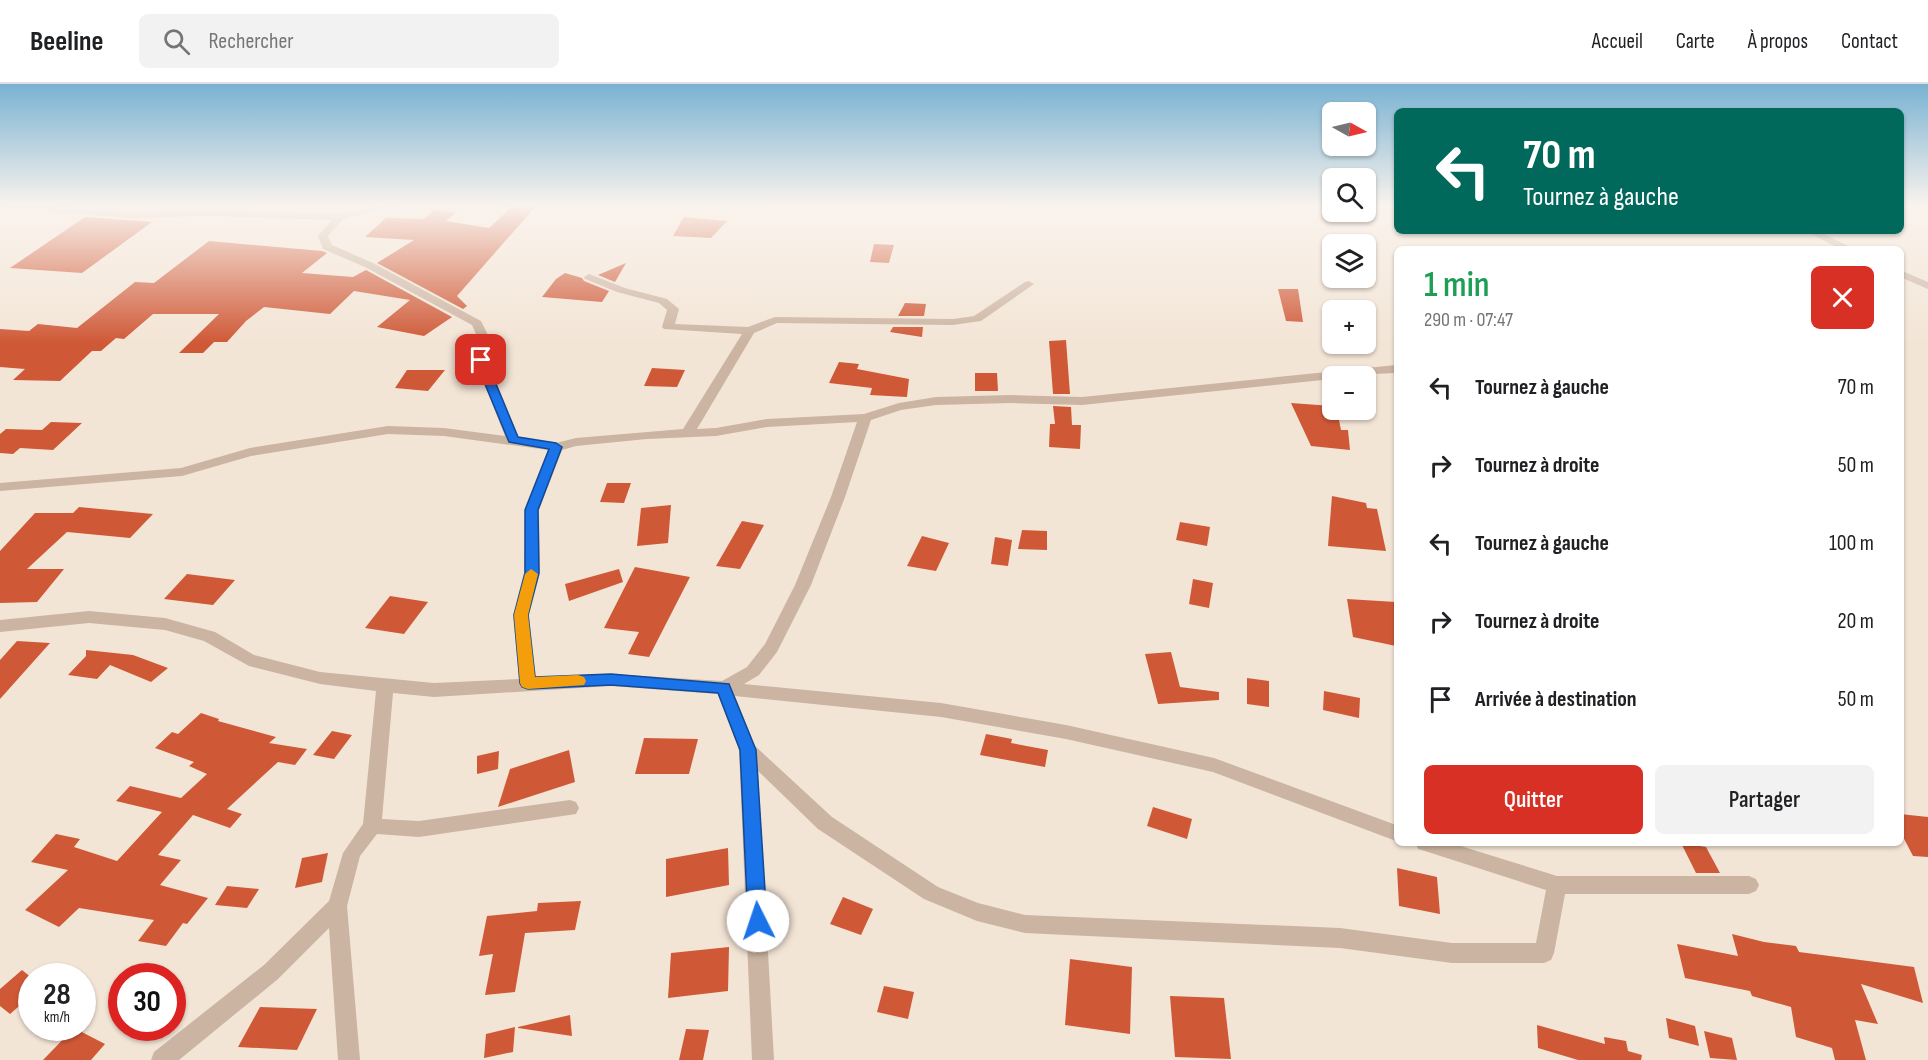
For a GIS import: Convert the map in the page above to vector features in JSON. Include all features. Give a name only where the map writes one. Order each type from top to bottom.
[{"type":"street","points":[[336,252],[369,265],[477,323],[484,339],[481,360],[513,440]]},
{"type":"street","points":[[1904,275],[1928,286]]},
{"type":"street","points":[[590,277],[621,290],[663,301],[673,309],[669,327],[750,331],[775,320],[953,322],[977,319],[1029,284]]},
{"type":"street","points":[[689,431],[750,331]]},
{"type":"street","points":[[0,487],[182,472],[250,452],[388,430],[444,432],[556,447],[576,442],[689,431],[716,432],[767,423],[865,418],[899,406],[936,401],[1011,399],[1082,401],[1394,369]]},
{"type":"street","points":[[724,688],[753,671],[771,648],[807,574],[838,497],[865,418]]},
{"type":"street","points":[[528,683],[521,615],[532,573],[532,510],[556,447]]},
{"type":"street","points":[[0,626],[89,617],[165,624],[209,636],[249,660],[320,678],[385,686],[434,690],[611,680],[724,688],[785,696],[941,710],[1065,732],[1214,765],[1394,832]]},
{"type":"street","points":[[349,1060],[337,906],[351,853],[372,826],[385,686]]},
{"type":"street","points":[[724,688],[748,750],[763,1060]]},
{"type":"street","points":[[748,750],[825,823],[931,893],[977,912],[1025,924],[1340,938],[1452,953],[1544,952],[1557,885]]},
{"type":"street","points":[[372,826],[419,829],[570,808]]},
{"type":"street","points":[[1434,846],[1557,885],[1749,885]]},
{"type":"street","points":[[162,1060],[271,972],[337,906]]},
{"type":"building","points":[[34,252],[111,252],[82,273],[10,268]]},
{"type":"building","points":[[195,252],[323,252],[327,253],[302,273],[353,277],[366,270],[452,317],[424,336],[377,327],[410,300],[354,291],[330,314],[264,307],[246,321],[227,342],[214,342],[203,353],[179,353],[219,314],[153,314],[124,339],[116,338],[101,351],[92,351],[60,381],[13,380],[25,369],[0,367],[0,329],[29,331],[38,324],[77,328],[135,282],[154,283]]},
{"type":"building","points":[[395,252],[496,252],[457,296],[467,306],[463,309],[377,263]]},
{"type":"building","points":[[872,252],[892,252],[889,263],[870,262]]},
{"type":"building","points":[[626,263],[615,282],[598,275]]},
{"type":"building","points":[[565,273],[582,278],[584,281],[609,291],[602,302],[542,297],[556,279]]},
{"type":"building","points":[[1278,289],[1298,289],[1303,322],[1286,321]]},
{"type":"building","points":[[905,303],[926,304],[924,316],[898,316]]},
{"type":"building","points":[[893,327],[923,327],[922,337],[890,332]]},
{"type":"building","points":[[1066,340],[1070,394],[1053,394],[1049,341]]},
{"type":"building","points":[[839,362],[859,364],[857,369],[909,379],[907,397],[870,395],[872,388],[829,383]]},
{"type":"building","points":[[652,368],[685,370],[677,387],[644,386]]},
{"type":"building","points":[[407,370],[445,370],[428,391],[395,388]]},
{"type":"building","points":[[975,373],[997,373],[998,391],[975,391]]},
{"type":"building","points":[[1291,403],[1322,405],[1322,420],[1339,420],[1341,430],[1348,430],[1350,450],[1311,446]]},
{"type":"building","points":[[1053,406],[1071,407],[1072,425],[1081,425],[1080,449],[1049,447],[1050,424],[1055,424]]},
{"type":"building","points":[[51,422],[82,423],[53,450],[20,448],[13,454],[0,453],[0,434],[6,429],[42,430]]},
{"type":"building","points":[[607,483],[631,483],[624,503],[600,502]]},
{"type":"building","points":[[1332,496],[1366,503],[1367,508],[1377,509],[1386,551],[1328,546]]},
{"type":"building","points":[[671,505],[668,543],[637,546],[641,508]]},
{"type":"building","points":[[79,507],[153,514],[130,538],[67,532],[27,569],[64,569],[37,602],[0,603],[0,551],[35,513],[73,513]]},
{"type":"building","points":[[742,521],[764,525],[740,569],[716,566]]},
{"type":"building","points":[[1180,522],[1210,527],[1207,546],[1176,540]]},
{"type":"building","points":[[1022,530],[1047,531],[1047,550],[1018,549]]},
{"type":"building","points":[[922,536],[949,543],[936,571],[907,566]]},
{"type":"building","points":[[995,537],[1012,540],[1008,566],[991,564]]},
{"type":"building","points":[[635,567],[690,577],[649,657],[628,654],[639,632],[604,628]]},
{"type":"building","points":[[619,569],[623,582],[569,601],[565,584]]},
{"type":"building","points":[[187,574],[235,580],[213,605],[164,599]]},
{"type":"building","points":[[1193,579],[1213,583],[1209,608],[1189,604]]},
{"type":"building","points":[[390,596],[428,602],[404,634],[365,628]]},
{"type":"building","points":[[1347,599],[1394,602],[1394,646],[1353,637]]},
{"type":"building","points":[[17,641],[50,643],[0,699],[0,660]]},
{"type":"building","points":[[86,650],[133,655],[168,668],[151,682],[110,665],[97,679],[68,675],[86,656]]},
{"type":"building","points":[[1171,652],[1180,687],[1219,692],[1219,700],[1158,704],[1145,654]]},
{"type":"building","points":[[1247,678],[1269,681],[1269,707],[1247,704]]},
{"type":"building","points":[[1324,691],[1360,698],[1359,718],[1323,710]]},
{"type":"building","points":[[201,713],[219,719],[218,721],[276,737],[269,743],[307,749],[295,765],[278,762],[227,809],[242,814],[230,828],[193,815],[158,855],[181,860],[160,885],[208,898],[187,924],[183,923],[166,946],[138,941],[154,920],[79,908],[59,927],[25,910],[68,870],[31,862],[56,834],[80,839],[74,847],[117,861],[162,812],[116,801],[130,786],[181,798],[207,774],[189,766],[194,762],[155,748],[172,732],[178,734]]},
{"type":"building","points":[[332,731],[352,735],[334,759],[313,755]]},
{"type":"building","points":[[986,734],[1012,739],[1011,743],[1048,750],[1045,767],[980,755]]},
{"type":"building","points":[[644,738],[698,739],[689,774],[635,774]]},
{"type":"building","points":[[569,750],[575,782],[498,807],[510,769]]},
{"type":"building","points":[[499,751],[498,769],[477,774],[477,756]]},
{"type":"building","points":[[1153,807],[1192,819],[1187,839],[1147,826]]},
{"type":"building","points":[[1904,814],[1928,817],[1928,857],[1913,856],[1904,839]]},
{"type":"building","points":[[1682,846],[1706,847],[1720,873],[1696,873]]},
{"type":"building","points":[[728,848],[729,885],[666,897],[666,859]]},
{"type":"building","points":[[328,853],[322,882],[295,888],[302,858]]},
{"type":"building","points":[[1397,868],[1437,877],[1440,914],[1399,906]]},
{"type":"building","points":[[227,886],[259,889],[247,908],[215,905]]},
{"type":"building","points":[[843,897],[873,909],[861,935],[830,924]]},
{"type":"building","points":[[581,901],[575,930],[525,933],[515,992],[485,995],[493,954],[479,956],[487,916],[537,911],[538,903]]},
{"type":"building","points":[[1732,934],[1764,942],[1796,946],[1799,952],[1914,967],[1923,1003],[1861,984],[1878,1024],[1855,1020],[1866,1060],[1835,1060],[1832,1048],[1796,1037],[1791,1007],[1752,996],[1750,991],[1685,978],[1677,944],[1738,956]]},
{"type":"building","points":[[729,947],[728,991],[668,998],[671,953]]},
{"type":"building","points":[[1070,959],[1132,967],[1130,1034],[1065,1025]]},
{"type":"building","points":[[18,973],[18,1007],[10,1014],[0,1006],[0,989]]},
{"type":"building","points":[[884,986],[914,992],[908,1019],[877,1012]]},
{"type":"building","points":[[1170,996],[1224,998],[1231,1059],[1175,1057]]},
{"type":"building","points":[[260,1007],[317,1009],[297,1050],[238,1047]]},
{"type":"building","points":[[570,1015],[572,1036],[518,1028],[518,1027]]},
{"type":"building","points":[[1666,1018],[1695,1026],[1699,1046],[1669,1038]]},
{"type":"building","points":[[1537,1025],[1605,1044],[1604,1037],[1626,1041],[1628,1051],[1642,1055],[1641,1060],[1578,1060],[1538,1048]]},
{"type":"building","points":[[515,1027],[513,1052],[484,1058],[486,1034]]},
{"type":"building","points":[[686,1029],[709,1030],[703,1060],[679,1060]]},
{"type":"building","points":[[1704,1031],[1732,1038],[1737,1060],[1710,1058]]},
{"type":"building","points":[[96,1039],[105,1044],[91,1060],[43,1060],[61,1041]]},
{"type":"slow traffic","points":[[531,574],[521,615],[528,683],[578,681]]},
{"type":"route","points":[[481,360],[513,440],[556,447],[532,510],[532,573],[521,615],[528,683],[611,680],[724,688],[748,750],[758,921]]}]
